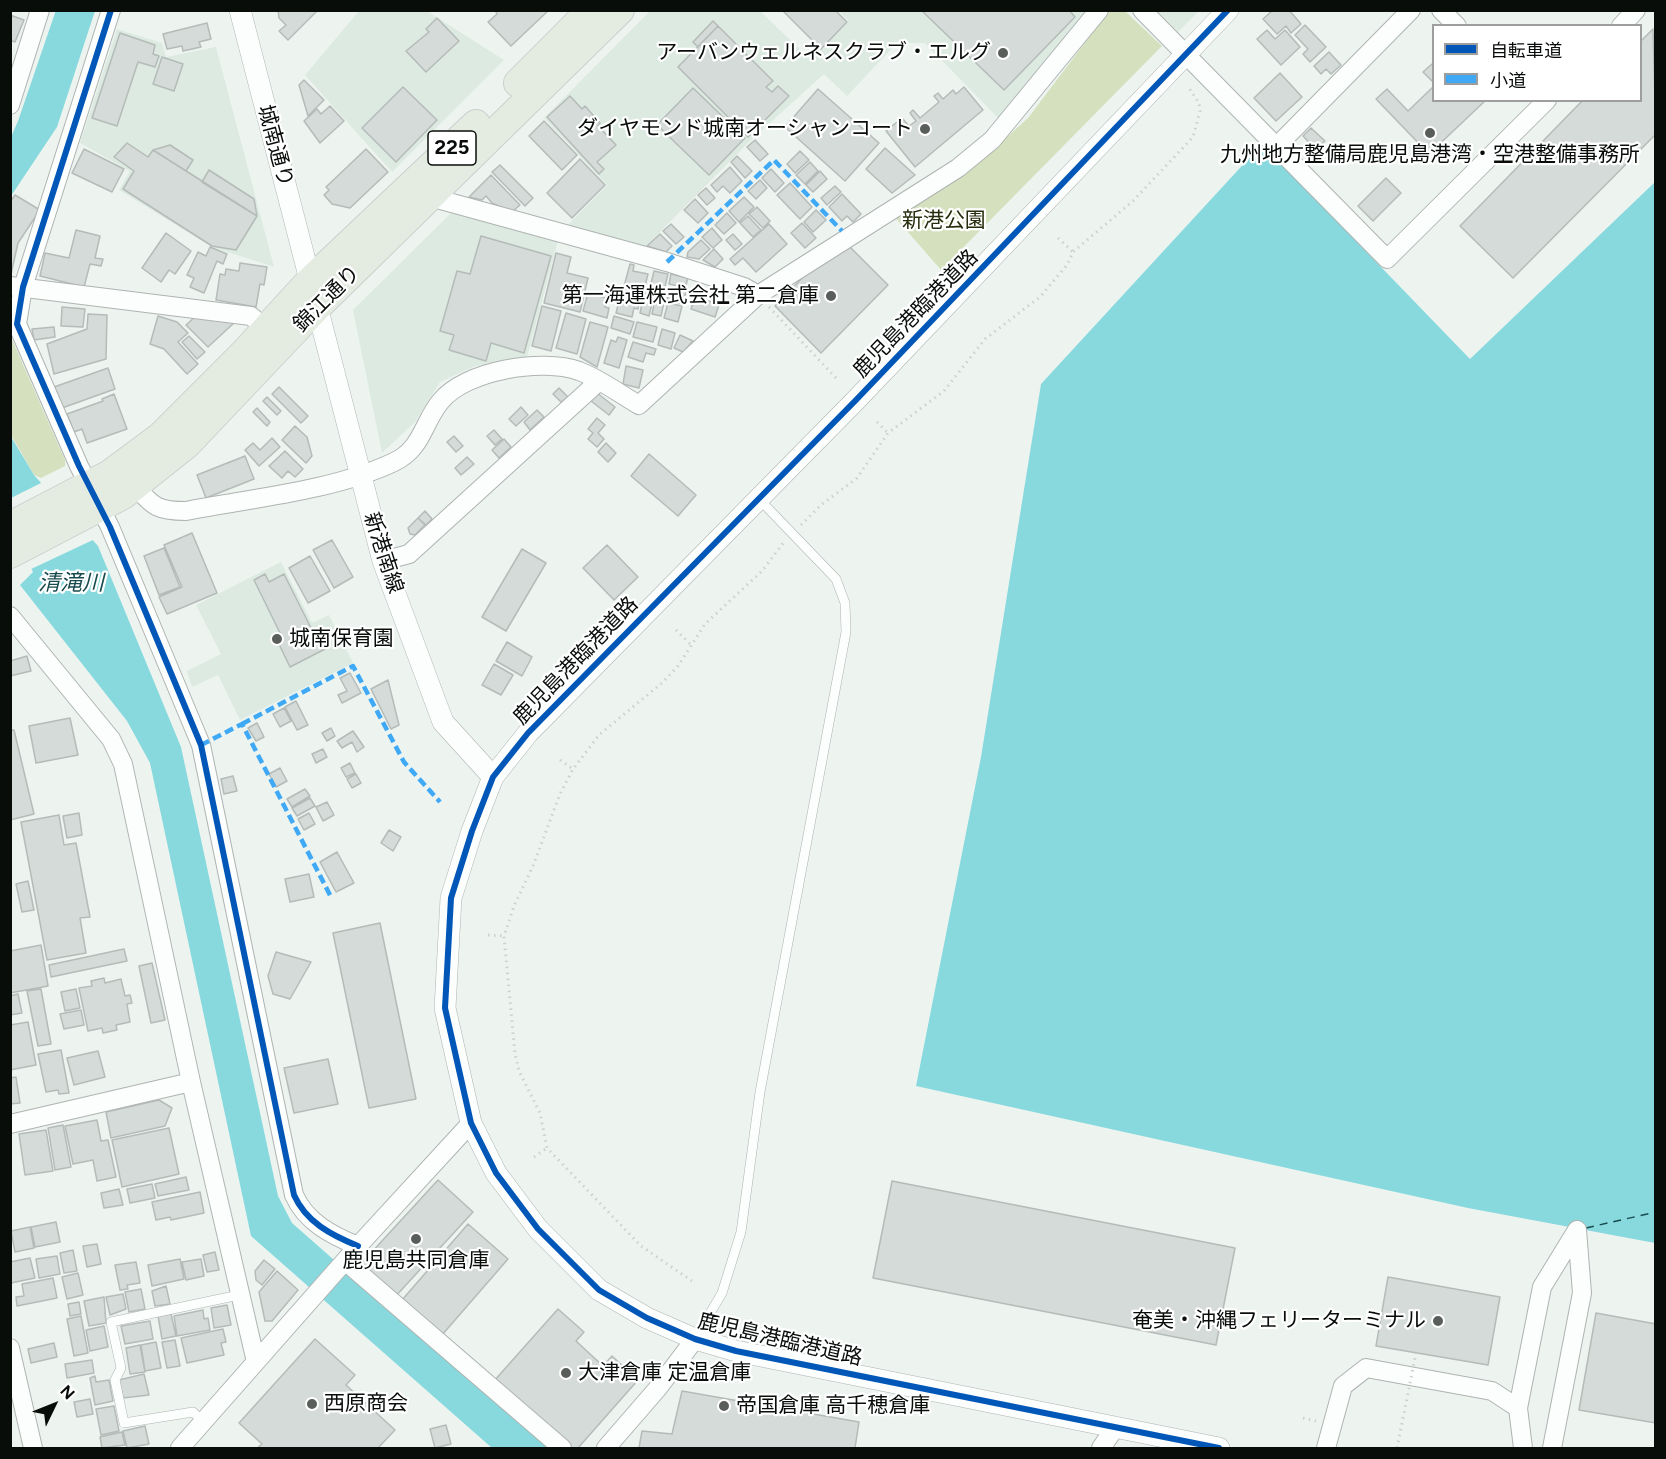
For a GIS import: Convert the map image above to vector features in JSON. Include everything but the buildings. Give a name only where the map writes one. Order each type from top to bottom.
[{"type":"highway","name":"錦江通り","points":[[11,544],[90,499],[135,486],[187,444],[313,295],[591,10]]},
{"type":"highway","name":"錦江通り","points":[[90,499],[110,474],[161,436],[266,329],[313,295],[430,197],[620,10]]},
{"type":"street","points":[[111,10],[17,287],[17,324],[90,499],[201,745],[294,1195],[300,1209],[328,1233],[358,1246]]},
{"type":"street","name":"城南通り","points":[[240,10],[313,295]]},
{"type":"street","points":[[135,486],[149,503],[163,511],[186,511],[327,484],[395,462],[407,453],[422,436],[438,404],[449,392],[460,384],[485,374],[553,365],[580,372],[639,405],[758,295],[958,168],[992,140],[1099,10]]},
{"type":"street","points":[[1142,10],[1387,259],[1540,103]]},
{"type":"street","name":"鹿児島港臨港道路","points":[[1219,1449],[748,1354],[695,1339],[647,1317],[599,1290],[538,1229],[496,1173],[471,1123],[445,1008],[452,898],[472,831],[494,777],[528,733],[856,400],[1228,10]]},
{"type":"street","points":[[1277,146],[1411,10]]},
{"type":"street","points":[[1441,10],[1454,24]]},
{"type":"street","points":[[1623,24],[1636,10]]},
{"type":"street","points":[[10,105],[38,11]]},
{"type":"street","points":[[430,197],[667,262],[744,286],[758,295]]},
{"type":"street","points":[[17,287],[251,316],[266,329]]},
{"type":"street","name":"新港南線","points":[[313,295],[358,474],[383,561],[443,722],[494,777]]},
{"type":"street","points":[[383,561],[409,554],[598,382]]},
{"type":"street","points":[[10,616],[111,739],[123,764],[191,1082],[256,1362]]},
{"type":"street","points":[[10,1124],[191,1082]]},
{"type":"street","points":[[180,1449],[358,1246],[471,1123]]},
{"type":"street","points":[[1523,1449],[1518,1408],[1542,1287],[1577,1230],[1582,1293],[1552,1449]]},
{"type":"street","points":[[345,1261],[562,1449]]},
{"type":"street","points":[[606,1449],[658,1388],[695,1339]]},
{"type":"street","points":[[10,1348],[33,1449]]},
{"type":"street","points":[[1326,1449],[1342,1386],[1366,1368],[1492,1391],[1518,1408]]},
{"type":"street","points":[[1101,1449],[1115,1428]]},
{"type":"lane","points":[[695,1339],[722,1293],[741,1232],[760,1092],[846,632],[845,603],[836,579],[758,497]]},
{"type":"lane","points":[[204,1422],[193,1413],[124,1423],[115,1380],[121,1368],[111,1322],[239,1295]]},
{"type":"path","points":[[806,520],[821,505],[857,478],[888,433],[944,391],[991,334],[1041,297],[1067,265],[1073,252],[1132,201],[1193,137],[1200,111],[1199,103],[1189,88]]},
{"type":"path","points":[[1058,238],[1073,252]]},
{"type":"path","points":[[758,295],[838,380]]},
{"type":"path","points":[[877,422],[888,433]]},
{"type":"path","points":[[692,1281],[641,1246],[547,1148],[540,1113],[519,1071],[515,1053],[504,936],[551,816],[573,770],[599,735],[663,682],[692,646],[705,624],[762,571],[782,544]]},
{"type":"path","points":[[676,630],[692,646]]},
{"type":"path","points":[[560,760],[573,770]]},
{"type":"path","points":[[488,935],[504,936]]},
{"type":"path","points":[[534,1157],[547,1148]]},
{"type":"path","points":[[1397,1449],[1416,1353]]},
{"type":"shaded area","points":[[359,11],[427,11],[504,60],[392,172],[305,75]]},
{"type":"shaded area","points":[[650,11],[760,11],[811,60],[849,21],[839,11],[1089,11],[1002,122],[925,43],[897,43],[847,96],[824,74],[750,141],[643,249],[565,228],[607,185],[544,118]]},
{"type":"shaded area","points":[[1157,11],[1199,11],[1178,32]]},
{"type":"shaded area","points":[[117,29],[162,43],[166,57],[216,47],[274,267],[212,247],[119,190],[130,171],[80,143]]},
{"type":"shaded area","points":[[451,213],[558,241],[526,361],[475,366],[440,382],[415,422],[382,453],[353,310]]},
{"type":"shaded area","name":"城南保育園","points":[[281,562],[312,623],[329,615],[353,663],[240,720],[218,675],[192,687],[187,671],[221,654],[196,605]]},
{"type":"green space","name":"新港公園","points":[[1109,11],[1125,11],[1162,46],[941,270],[893,215],[976,165],[1028,118]]},
{"type":"green space","points":[[10,335],[65,460],[65,466],[41,478],[34,475],[11,435]]},
{"type":"water","points":[[56,10],[95,11],[57,127],[11,196],[11,137]]},
{"type":"water","points":[[1262,144],[1470,359],[1655,182],[1655,1243],[1468,1208],[916,1086],[981,757],[1041,384]]},
{"type":"water","name":"清滝川","points":[[10,435],[34,475],[98,546],[181,747],[278,1196],[292,1223],[548,1448],[492,1448],[251,1236],[150,763],[127,721],[20,585],[33,572],[11,526]]},
{"type":"pier","points":[[42,480],[95,539],[29,570],[10,532],[11,498],[43,482]]},
{"type":"ferry route","points":[[1586,1228],[1656,1212]]},
{"type":"marked path","points":[[667,262],[774,160],[842,231]]},
{"type":"marked path","points":[[242,724],[353,666],[404,762],[440,802]]},
{"type":"marked path","points":[[201,745],[242,724],[331,897]]},
{"type":"cycle path","points":[[111,10],[23,287],[17,324],[79,466],[110,527],[201,745],[294,1195],[312,1220],[338,1237],[358,1246]]},
{"type":"cycle path","points":[[1219,1448],[736,1351],[695,1339],[647,1318],[599,1290],[538,1229],[496,1173],[471,1123],[445,1008],[451,898],[472,831],[493,777],[528,733],[856,400],[1228,10]]},
{"type":"place","name":"アーバンウェルネスクラブ・エルグ","points":[[1003,53]]},
{"type":"place","name":"ダイヤモンド城南オーシャンコート","points":[[925,129]]},
{"type":"place","name":"九州地方整備局鹿児島港湾・空港整備事務所","points":[[1430,133]]},
{"type":"place","name":"第一海運株式会社 第二倉庫","points":[[831,296]]},
{"type":"place","name":"城南保育園","points":[[277,639]]},
{"type":"place","name":"鹿児島共同倉庫","points":[[416,1239]]},
{"type":"place","name":"奄美・沖縄フェリーターミナル","points":[[1438,1321]]},
{"type":"place","name":"大津倉庫 定温倉庫","points":[[566,1373]]},
{"type":"place","name":"西原商会","points":[[312,1404]]},
{"type":"place","name":"帝国倉庫 高千穂倉庫","points":[[724,1406]]}]
